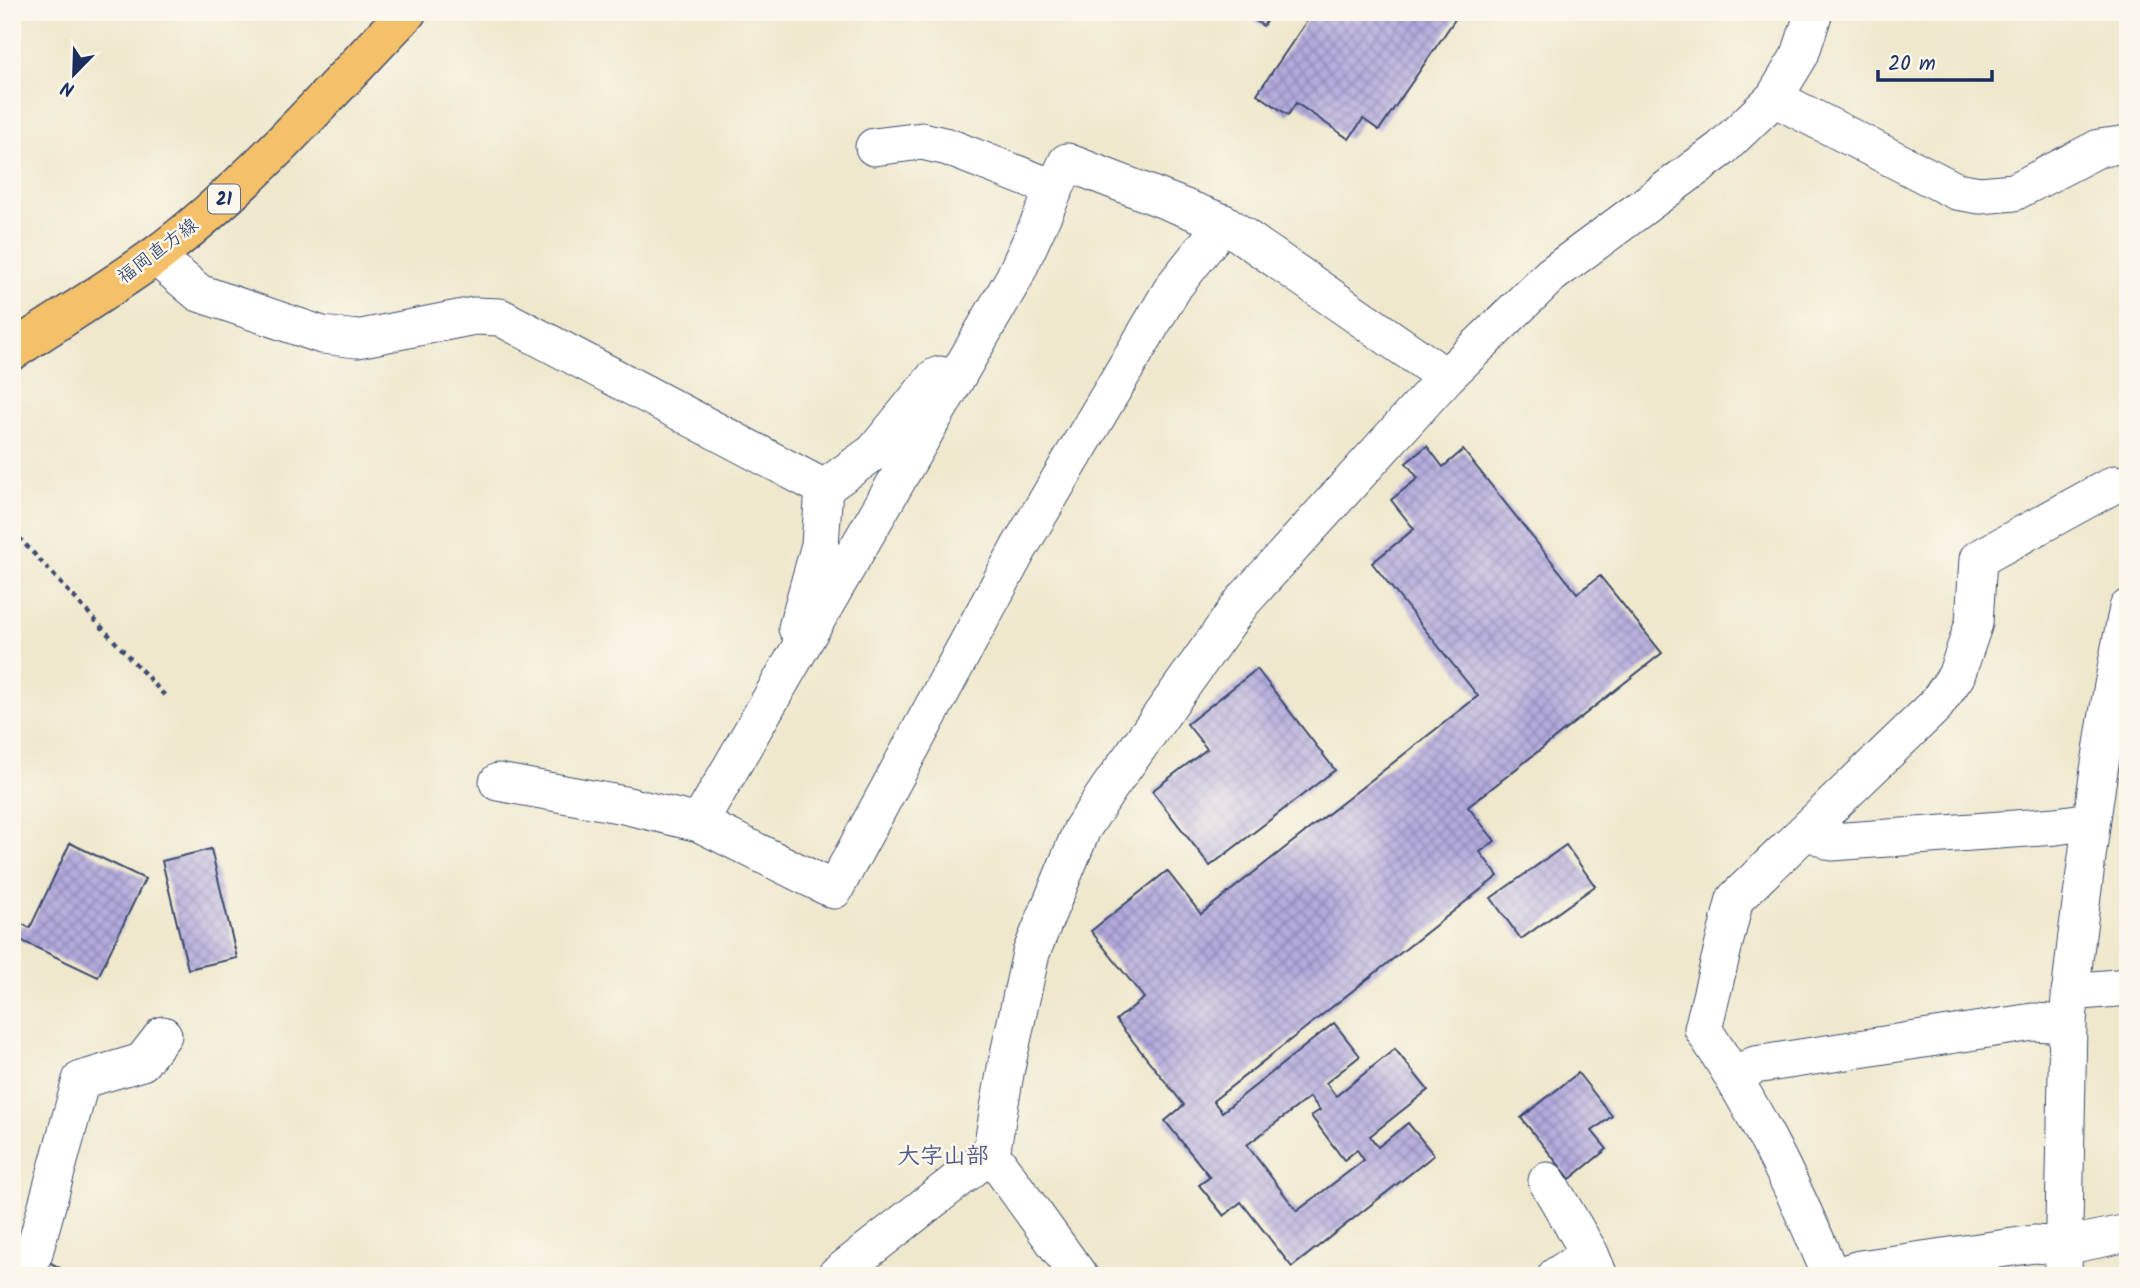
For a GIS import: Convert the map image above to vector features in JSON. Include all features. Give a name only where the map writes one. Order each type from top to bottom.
[{"type":"main road","name":"福岡直方線","points":[[12,352],[155,256],[228,195],[407,12]]},
{"type":"street","points":[[861,1268],[991,1154],[1031,953],[1083,829],[1108,788],[1243,601],[1446,377],[1551,275],[1721,149],[1774,98],[1800,55],[1814,12]]},
{"type":"street","points":[[1774,98],[1956,191],[1980,195],[2014,192],[2099,148],[2128,144]]},
{"type":"street","points":[[874,147],[922,141],[948,147],[1055,189]]},
{"type":"street","points":[[699,823],[1014,278],[1067,162],[1223,223],[1446,377]]},
{"type":"street","points":[[498,782],[624,805],[699,823],[834,890],[1019,548],[1174,286],[1223,223]]},
{"type":"street","points":[[155,256],[199,293],[323,335],[357,339],[474,316],[499,317],[824,488]]},
{"type":"street","points":[[824,488],[874,452],[935,377],[967,359]]},
{"type":"street","points":[[1831,1276],[1812,1230],[1734,1076],[1703,1029],[1735,899],[1935,706],[1956,676],[1974,623],[1978,559],[2115,484],[2128,486]]},
{"type":"street","points":[[769,701],[806,599],[820,545],[824,488]]},
{"type":"street","points":[[2064,1261],[2069,1008],[2091,821],[2115,670],[2128,608]]},
{"type":"street","points":[[1807,830],[1832,842],[2056,826],[2091,821]]},
{"type":"street","points":[[1734,1076],[1755,1065],[2033,1022],[2128,988]]},
{"type":"street","points":[[23,1276],[34,1253],[81,1080],[142,1062],[163,1035]]},
{"type":"street","points":[[991,1154],[1079,1276]]},
{"type":"street","points":[[1547,1181],[1595,1265],[1556,1276]]},
{"type":"street","points":[[2064,1261],[2128,1233]]},
{"type":"street","points":[[1837,1276],[1860,1269],[2034,1244],[2064,1261]]},
{"type":"path","points":[[12,530],[167,698]]},
{"type":"building","points":[[1243,12],[1272,12],[1263,26]]},
{"type":"building","points":[[1313,12],[1460,12],[1379,130],[1363,119],[1349,139],[1296,103],[1288,115],[1257,94]]},
{"type":"building","points":[[1427,446],[1443,467],[1463,450],[1577,593],[1600,576],[1662,653],[1468,807],[1495,841],[1480,852],[1498,876],[1213,1101],[1222,1112],[1334,1023],[1360,1056],[1326,1083],[1336,1096],[1395,1049],[1428,1090],[1370,1136],[1378,1147],[1408,1123],[1434,1155],[1292,1267],[1241,1202],[1224,1216],[1199,1185],[1210,1177],[1165,1121],[1184,1105],[1116,1020],[1144,998],[1091,931],[1167,871],[1201,914],[1478,696],[1372,563],[1414,529],[1391,500],[1418,478],[1406,463]],"holes":[[[1310,1097],[1320,1110],[1311,1116],[1344,1160],[1357,1150],[1364,1160],[1297,1211],[1247,1145]]]},
{"type":"building","points":[[1257,669],[1335,770],[1210,866],[1152,791],[1207,749],[1187,724]]},
{"type":"building","points":[[70,843],[145,879],[98,977],[16,938],[22,924],[30,928]]},
{"type":"building","points":[[1566,845],[1595,886],[1521,939],[1491,898]]},
{"type":"building","points":[[211,849],[237,958],[188,969],[162,861]]},
{"type":"building","points":[[1578,1073],[1612,1116],[1592,1131],[1607,1149],[1570,1179],[1521,1118]]},
{"type":"building","points":[[49,1262],[75,1276],[41,1276]]},
{"type":"district","name":"大字山部","points":[[943,1155]]}]
